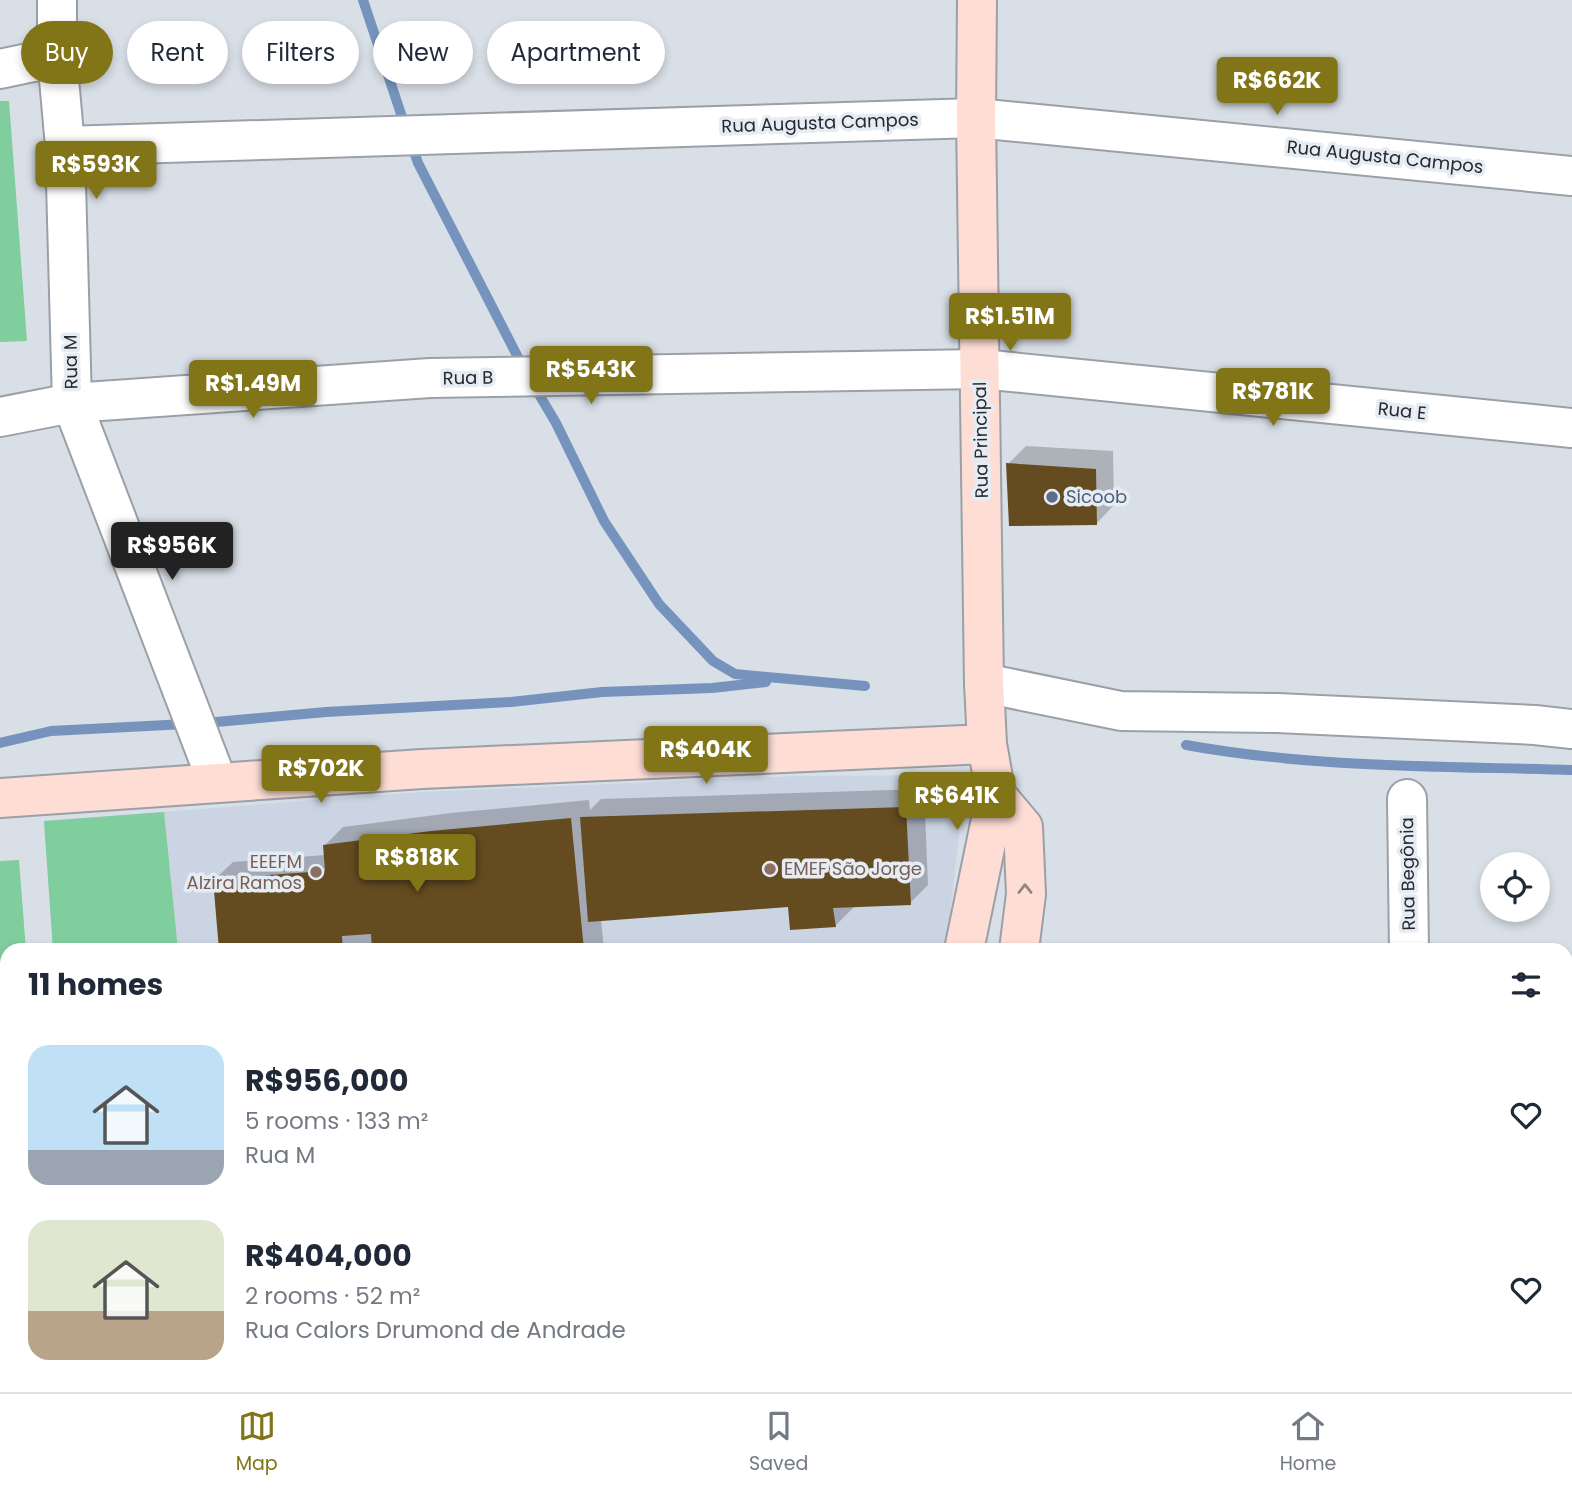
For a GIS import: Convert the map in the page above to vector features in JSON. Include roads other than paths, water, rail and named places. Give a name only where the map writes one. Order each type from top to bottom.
[{"type":"main road","name":"Rua Principal","points":[[965,943],[996,795],[986,715],[976,118],[977,0]]},
{"type":"main road","points":[[0,798],[422,769],[986,715]]},
{"type":"main road","points":[[996,795],[1023,827],[1026,894],[1020,943]]},
{"type":"street","name":"Rua M","points":[[57,0],[57,21]]},
{"type":"street","points":[[0,69],[21,65]]},
{"type":"street","name":"Rua M","points":[[59,84],[65,146],[72,403],[217,782]]},
{"type":"street","name":"Rua Augusta Campos","points":[[65,146],[976,118],[1572,176]]},
{"type":"street","name":"Rua B","points":[[0,417],[72,403],[430,378],[981,369]]},
{"type":"street","name":"Rua E","points":[[981,369],[1572,428]]},
{"type":"street","points":[[986,715],[1121,711],[1277,713],[1572,729]]},
{"type":"street","name":"Rua Begônia","points":[[1407,799],[1409,943]]},
{"type":"waterway","points":[[363,0],[406,129]]},
{"type":"waterway","points":[[411,143],[418,163],[523,367]]},
{"type":"waterway","points":[[534,386],[556,423],[604,521],[659,604],[713,661],[735,674],[865,686]]},
{"type":"waterway","points":[[205,723],[326,712],[511,702],[602,692],[712,688],[766,682]]},
{"type":"waterway","points":[[0,743],[51,731],[186,724]]},
{"type":"waterway","points":[[1186,745],[1234,753],[1330,762],[1572,770]]},
{"type":"place","name":"Sicoob","points":[[1052,497]]},
{"type":"place","name":"EMEF São Jorge","points":[[770,869]]},
{"type":"place","name":"EEEFM Alzira Ramos","points":[[316,872]]}]
